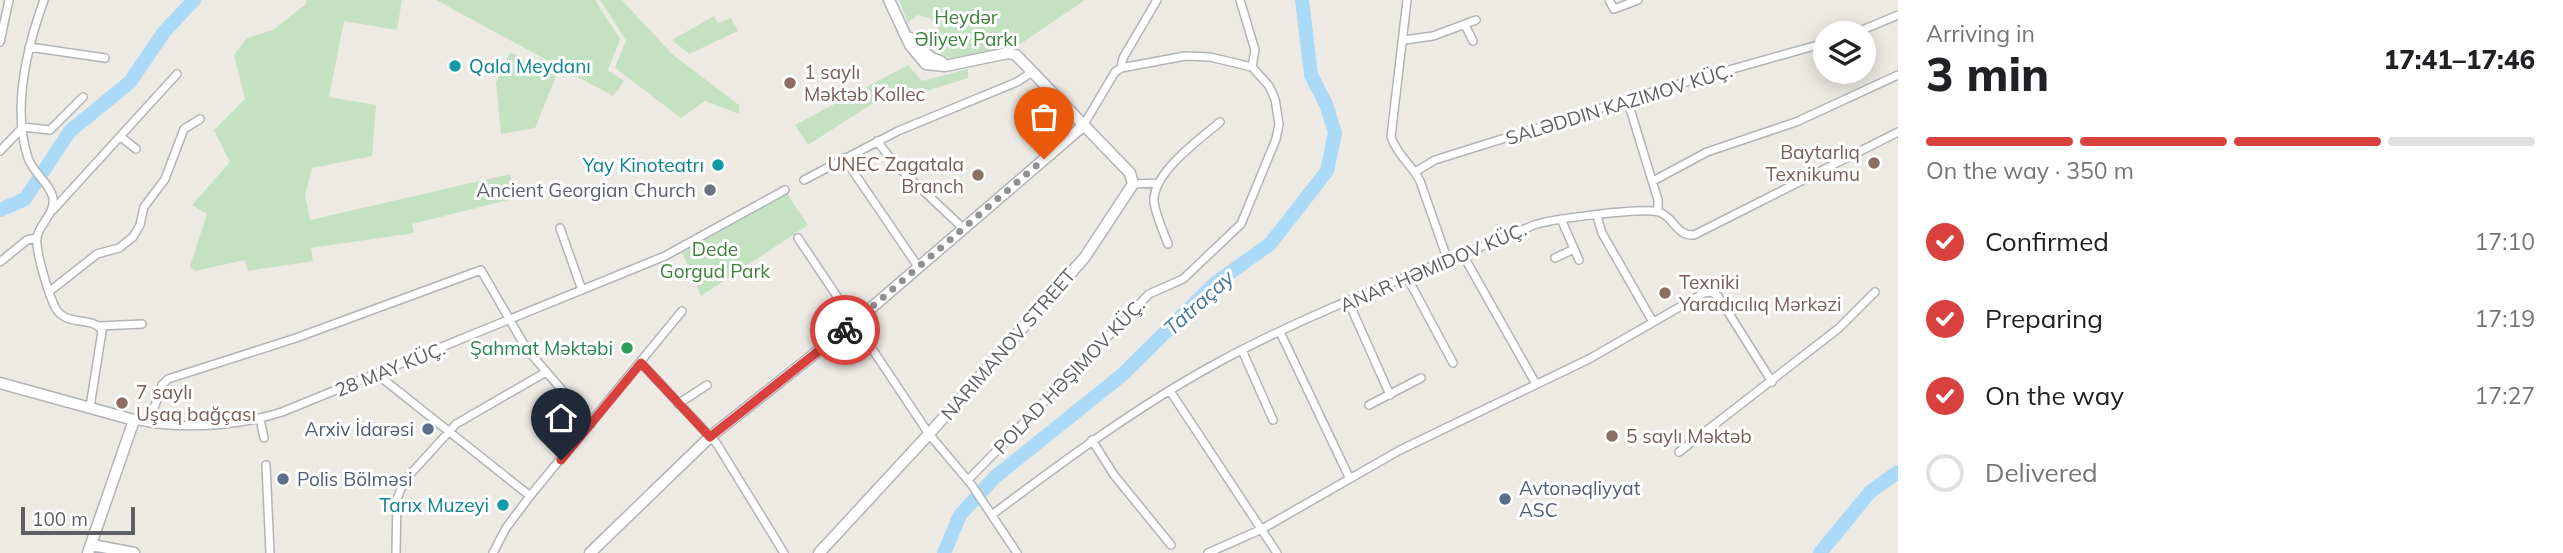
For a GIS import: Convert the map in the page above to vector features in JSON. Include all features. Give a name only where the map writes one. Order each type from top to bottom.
[{"type":"street","points":[[0,43],[9,0]]},
{"type":"street","points":[[44,0],[29,47],[23,127],[26,151],[35,171],[53,198],[52,211]]},
{"type":"street","points":[[889,0],[917,57],[926,64],[953,65],[1012,54],[1130,173],[1133,184],[1158,183]]},
{"type":"street","points":[[1121,68],[1123,58],[1157,0]]},
{"type":"street","points":[[590,553],[710,437],[856,321],[1083,126],[1092,116],[1111,77],[1121,68],[1193,55],[1252,67],[1255,50],[1240,0]]},
{"type":"street","points":[[1407,0],[1391,138],[1397,153],[1415,172],[1448,261]]},
{"type":"street","points":[[1609,0],[1614,9],[1637,0]]},
{"type":"street","points":[[1876,24],[1898,15]]},
{"type":"street","points":[[1404,40],[1433,36],[1476,20]]},
{"type":"street","points":[[1465,25],[1473,41]]},
{"type":"street","points":[[1415,172],[1435,160],[1628,99],[1813,46]]},
{"type":"street","points":[[29,47],[105,58]]},
{"type":"street","name":"POLAD HƏŞIMOV KÜÇ.","points":[[969,482],[1149,294],[1184,279],[1241,224],[1259,183],[1279,124],[1275,99],[1269,86],[1252,67]]},
{"type":"street","points":[[804,180],[877,141],[1017,82],[1032,72]]},
{"type":"street","points":[[142,324],[100,326],[67,320],[57,311],[37,249],[37,238],[52,211],[177,74]]},
{"type":"street","points":[[1653,181],[1707,152],[1796,122],[1898,75]]},
{"type":"street","points":[[23,127],[50,130],[83,97]]},
{"type":"street","points":[[1628,99],[1653,181],[1658,212],[1682,233],[1694,235],[1898,132]]},
{"type":"street","points":[[50,290],[97,254],[119,248],[133,237],[140,225],[144,207],[165,179],[184,129],[200,119]]},
{"type":"street","points":[[1168,244],[1154,201],[1158,183],[1184,152],[1220,122]]},
{"type":"street","points":[[0,151],[23,127]]},
{"type":"street","points":[[121,137],[136,149]]},
{"type":"street","points":[[877,141],[895,164],[964,229]]},
{"type":"street","points":[[844,158],[919,268]]},
{"type":"street","name":"NARIMANOV STREET","points":[[819,553],[929,434],[1094,246],[1133,184]]},
{"type":"street","name":"28 MAY KÜÇ.","points":[[134,420],[198,425],[260,419],[378,375],[664,256],[785,190]]},
{"type":"street","name":"ANAR HƏMIDOV KÜÇ.","points":[[993,514],[1092,440],[1170,391],[1280,332],[1534,225],[1561,219],[1658,212]]},
{"type":"street","points":[[1597,216],[1602,233],[1653,322]]},
{"type":"street","points":[[1561,219],[1579,260]]},
{"type":"street","points":[[560,229],[582,290]]},
{"type":"street","points":[[0,262],[27,240],[37,238]]},
{"type":"street","points":[[798,238],[929,434],[993,514],[1017,553]]},
{"type":"street","points":[[1555,258],[1574,248]]},
{"type":"street","points":[[1463,254],[1535,384]]},
{"type":"street","points":[[149,423],[162,385],[168,379],[296,338],[474,271],[486,273],[509,320],[546,372],[591,424]]},
{"type":"street","points":[[1408,279],[1453,363]]},
{"type":"street","points":[[1208,553],[1262,529],[1349,477],[1711,292],[1718,296],[1772,382]]},
{"type":"street","points":[[1679,452],[1839,328],[1875,292]]},
{"type":"street","points":[[1349,303],[1390,395]]},
{"type":"street","points":[[493,553],[506,528],[530,496],[682,311]]},
{"type":"street","points":[[90,407],[102,335],[100,326]]},
{"type":"street","points":[[1280,332],[1349,477]]},
{"type":"street","points":[[1242,350],[1273,420]]},
{"type":"street","points":[[641,363],[723,453],[784,553]]},
{"type":"street","points":[[396,553],[399,489],[449,431],[467,417],[546,372]]},
{"type":"street","points":[[378,375],[530,496]]},
{"type":"street","points":[[1370,405],[1421,378]]},
{"type":"street","points":[[0,383],[134,420],[90,549],[134,553]]},
{"type":"street","points":[[678,404],[707,385]]},
{"type":"street","points":[[1170,391],[1278,553]]},
{"type":"street","points":[[260,419],[264,438]]},
{"type":"street","points":[[1092,440],[1114,475],[1171,545]]},
{"type":"street","points":[[266,465],[270,553]]},
{"type":"green space","points":[[306,0],[402,0],[397,30],[344,21],[329,97],[376,105],[372,156],[312,168],[305,195],[310,220],[510,174],[516,198],[412,224],[414,233],[311,248],[313,261],[248,271],[245,260],[195,271],[190,266],[207,214],[192,205],[230,162],[214,130],[245,99],[234,55],[247,38],[273,30],[306,4]]},
{"type":"green space","points":[[436,0],[595,0],[620,39],[608,70],[624,81],[613,96]]},
{"type":"green space","points":[[600,0],[622,0],[672,54],[739,105],[739,114],[705,101],[681,118],[615,68],[626,40]]},
{"type":"green space","name":"Heydər Əliyev Parkı","points":[[899,0],[1085,0],[1016,47],[955,58],[942,54],[933,43],[939,30],[930,18],[917,15],[908,23]]},
{"type":"green space","points":[[714,16],[718,23],[731,18],[738,31],[689,54],[672,40]]},
{"type":"green space","points":[[510,52],[556,76],[535,128],[501,134],[496,83]]},
{"type":"green space","points":[[908,65],[922,81],[968,69],[968,78],[898,100],[881,98],[808,145],[795,125]]},
{"type":"green space","name":"Dede Gorgud Park","points":[[787,194],[808,225],[701,296],[682,252]]},
{"type":"waterway","points":[[0,210],[25,199],[70,131],[130,82],[164,32],[194,0]]},
{"type":"waterway","name":"Tatraçay","points":[[944,553],[960,515],[995,477],[1122,375],[1214,284],[1270,244],[1327,171],[1335,133],[1326,104],[1311,75],[1302,0]]},
{"type":"waterway","points":[[1820,553],[1870,492],[1898,472]]},
{"type":"way so far","points":[[845,330],[1044,159]]},
{"type":"place","name":"Qala Meydanı","points":[[455,66]]},
{"type":"place","name":"1 saylı Məktəb Kollec","points":[[790,83]]},
{"type":"place","name":"Baytarlıq Texnikumu","points":[[1874,163]]},
{"type":"place","name":"Yay Kinoteatrı","points":[[718,165]]},
{"type":"place","name":"UNEC Zagatala Branch","points":[[978,175]]},
{"type":"place","name":"Ancient Georgian Church","points":[[710,190]]},
{"type":"place","name":"Texniki Yaradıcılıq Mərkəzi","points":[[1665,293]]},
{"type":"place","name":"Şahmat Məktəbi","points":[[627,348]]},
{"type":"place","name":"7 saylı Uşaq bağçası","points":[[122,403]]},
{"type":"place","name":"Arxiv İdarəsi","points":[[428,429]]},
{"type":"place","name":"5 saylı Məktəb","points":[[1612,436]]},
{"type":"place","name":"Polis Bölməsi","points":[[283,479]]},
{"type":"place","name":"Avtonəqliyyat ASC","points":[[1505,499]]},
{"type":"place","name":"Tarıx Muzeyi","points":[[503,505]]},
{"type":"route","points":[[561,460],[641,363],[690,419],[710,437],[845,330]]}]
